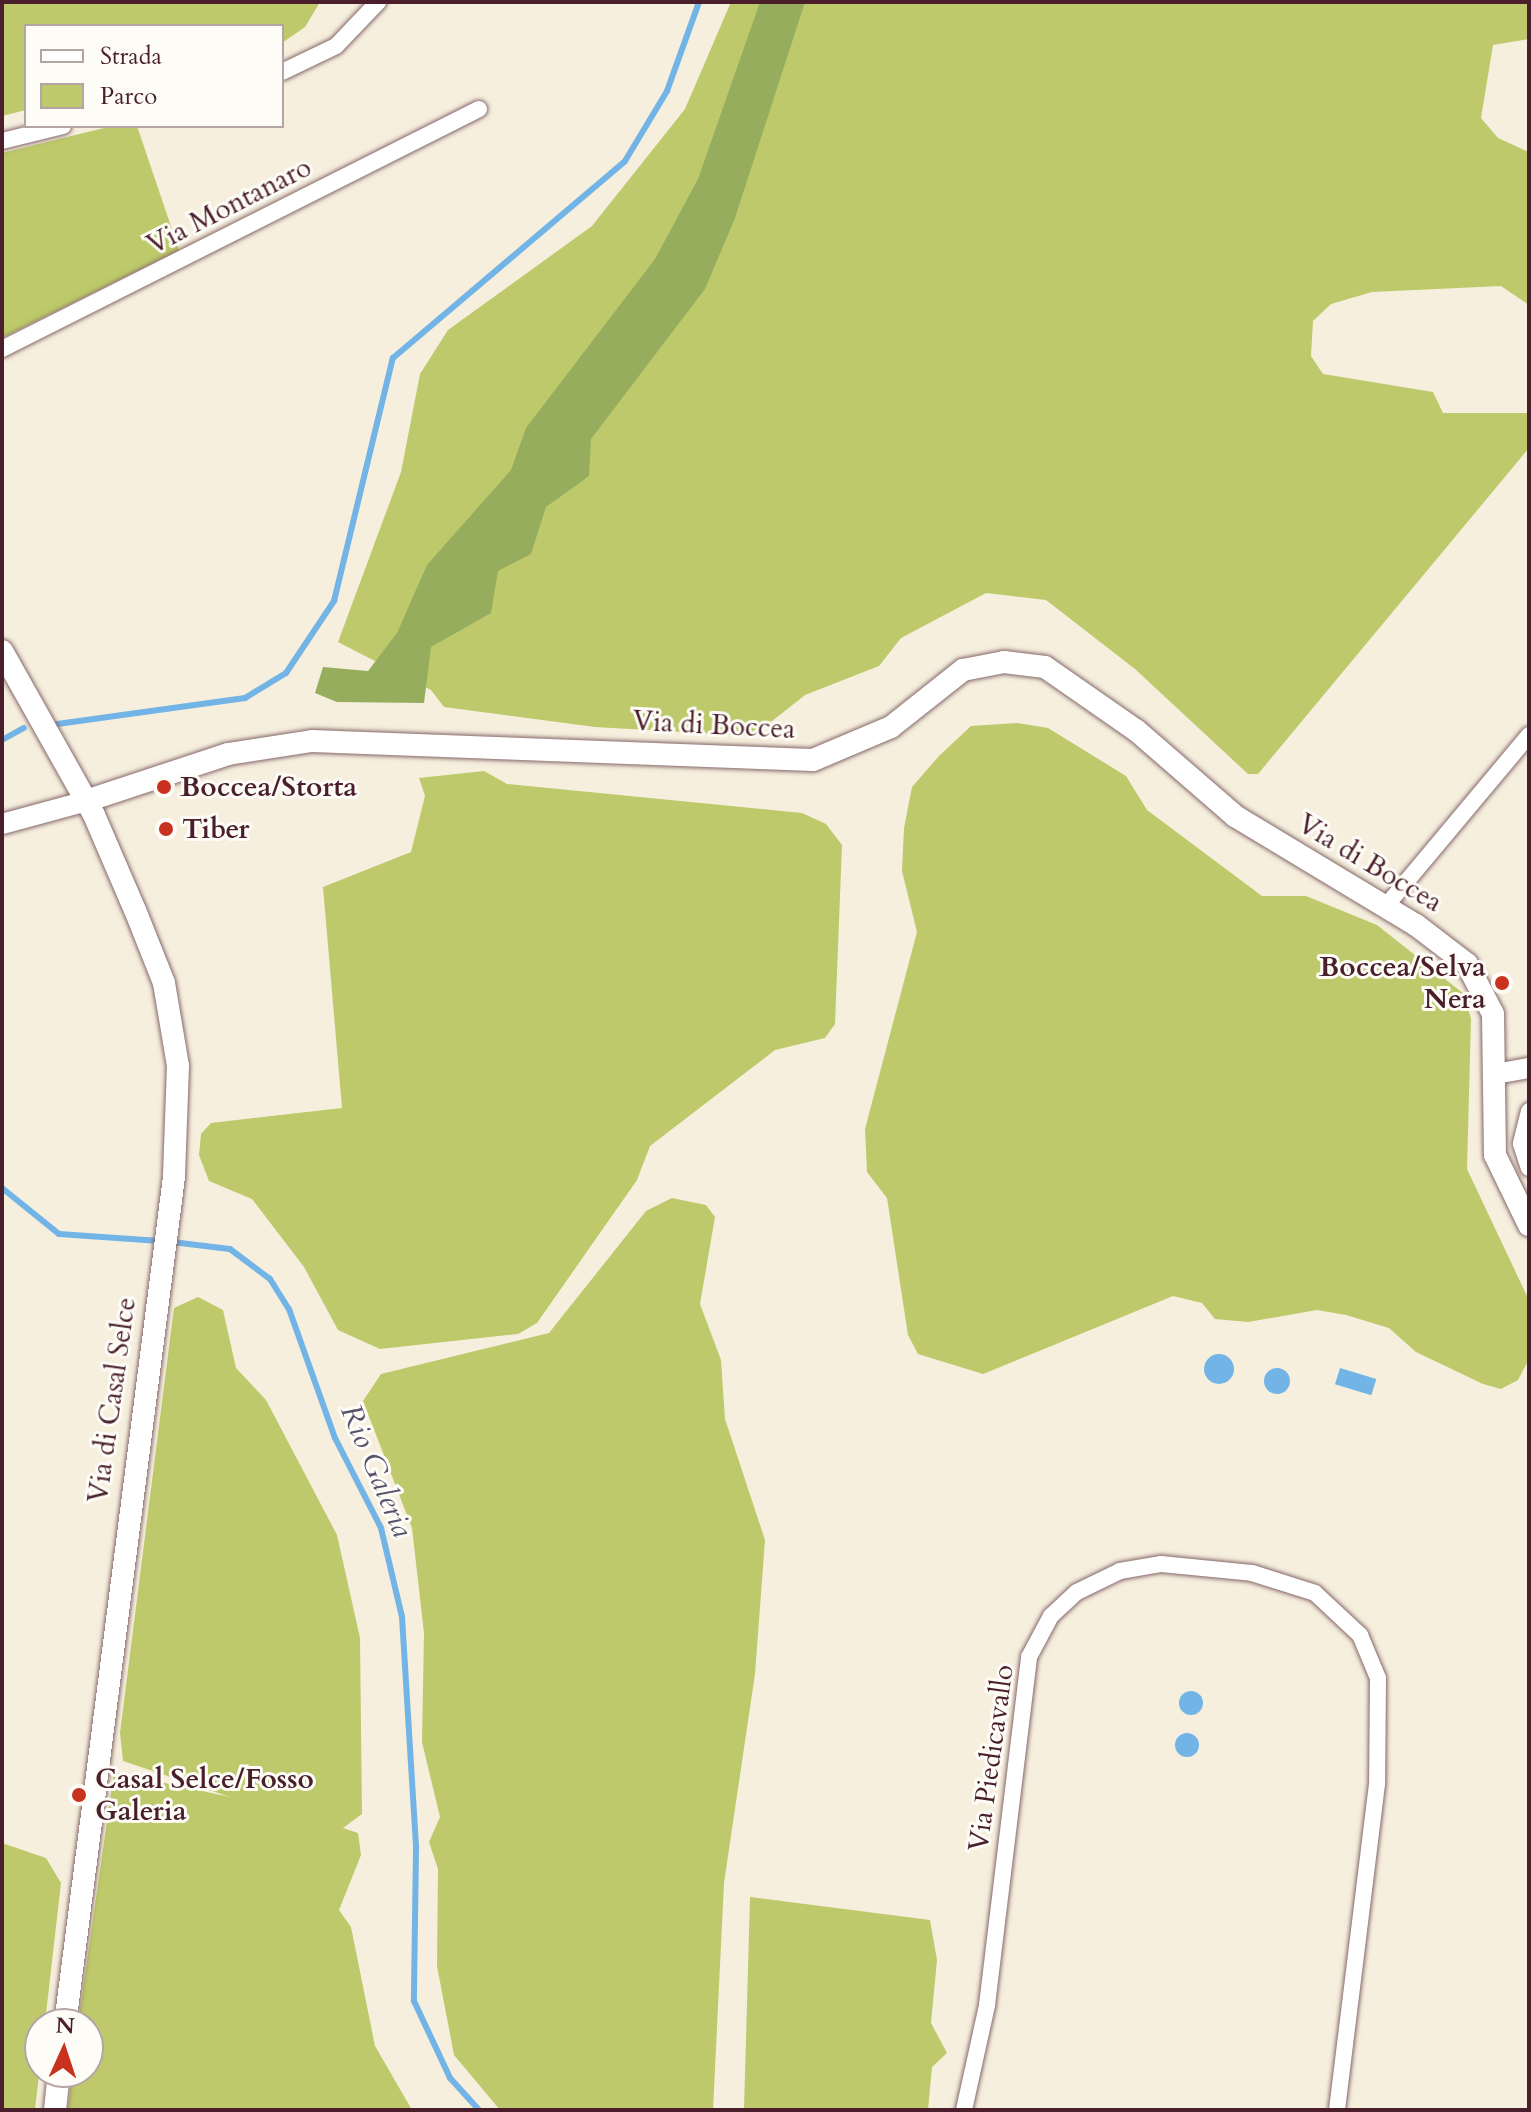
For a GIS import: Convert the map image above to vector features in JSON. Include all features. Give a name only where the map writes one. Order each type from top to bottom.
[{"type":"main road","name":"Via di Casal Selce","points":[[2,651],[83,802],[164,983],[178,1066],[174,1177],[159,1273],[67,2008]]},
{"type":"main road","name":"Via di Boccea","points":[[83,802],[228,754],[312,741],[813,760],[891,727],[963,670],[1014,661],[1061,674],[1235,816],[1386,906],[1454,951],[1482,986],[1493,1014],[1495,1155],[1529,1225]]},
{"type":"main road","points":[[55,2110],[57,2088]]},
{"type":"street","points":[[284,71],[336,46],[378,2]]},
{"type":"street","name":"Via Montanaro","points":[[2,349],[479,109]]},
{"type":"street","points":[[2,141],[55,128]]},
{"type":"street","points":[[1386,906],[1529,735]]},
{"type":"street","name":"Via di Boccea","points":[[2,824],[83,802]]},
{"type":"street","points":[[1495,1074],[1529,1068]]},
{"type":"street","points":[[1529,1111],[1521,1144],[1529,1168]]},
{"type":"street","name":"Via Piedicavallo","points":[[964,2110],[987,2005],[1029,1657],[1051,1616],[1077,1592],[1120,1571],[1161,1564],[1264,1575],[1315,1593],[1360,1635],[1378,1678],[1377,1784],[1337,2110]]},
{"type":"green space","points":[[2,2],[320,2],[305,27],[284,42],[284,24],[24,24],[24,110],[2,116]]},
{"type":"green space","points":[[731,2],[1529,2],[1529,39],[1493,45],[1481,118],[1498,138],[1529,152],[1529,305],[1501,286],[1372,292],[1331,304],[1313,321],[1311,356],[1323,374],[1433,392],[1443,413],[1529,413],[1529,448],[1258,774],[1248,774],[1135,669],[1046,600],[986,593],[901,638],[879,666],[805,695],[753,736],[595,727],[444,707],[431,690],[338,642],[401,472],[420,374],[448,330],[592,226],[685,109]]},
{"type":"green space","points":[[760,2],[805,2],[735,218],[705,289],[591,439],[589,476],[546,507],[531,554],[498,571],[491,613],[431,647],[424,703],[337,702],[315,693],[323,667],[368,671],[397,633],[427,565],[511,470],[526,428],[655,259],[698,179]]},
{"type":"green space","points":[[104,128],[138,128],[179,250],[2,338],[2,153]]},
{"type":"green space","points":[[1017,723],[1048,728],[1126,776],[1147,810],[1262,896],[1306,896],[1377,925],[1464,994],[1471,1019],[1467,1169],[1527,1296],[1529,1359],[1518,1380],[1501,1389],[1483,1384],[1416,1352],[1389,1328],[1346,1315],[1317,1310],[1248,1322],[1215,1319],[1202,1303],[1173,1296],[983,1374],[918,1354],[908,1335],[887,1198],[867,1172],[865,1129],[917,932],[902,871],[904,828],[912,787],[971,726]]},
{"type":"green space","points":[[484,771],[507,784],[802,813],[826,824],[842,845],[835,1024],[825,1038],[775,1050],[650,1146],[637,1180],[537,1323],[518,1334],[380,1349],[338,1330],[304,1267],[252,1199],[209,1181],[199,1155],[201,1134],[211,1123],[342,1108],[323,887],[411,852],[425,796],[419,778]]},
{"type":"green space","points":[[672,1198],[706,1205],[715,1217],[700,1304],[721,1360],[725,1419],[765,1540],[755,1674],[724,1883],[713,2110],[500,2110],[454,2055],[437,1966],[438,1869],[429,1842],[440,1817],[422,1742],[424,1633],[412,1528],[363,1401],[381,1374],[549,1333],[646,1211]]},
{"type":"green space","points":[[198,1297],[223,1310],[236,1368],[266,1400],[337,1535],[360,1638],[362,1814],[343,1828],[358,1833],[361,1855],[339,1910],[351,1927],[375,2046],[412,2110],[68,2110],[70,2088],[104,2088],[104,2008],[80,2008],[114,1772],[230,1797],[123,1761],[120,1733],[174,1308]]},
{"type":"green space","points":[[2,1843],[46,1858],[61,1883],[47,2008],[24,2008],[24,2088],[38,2088],[35,2110],[2,2110]]},
{"type":"green space","points":[[750,1897],[930,1920],[937,1960],[931,2023],[947,2053],[932,2067],[928,2110],[744,2110]]},
{"type":"water","points":[[1219,1354],[1229,1359],[1234,1369],[1229,1379],[1219,1384],[1209,1379],[1204,1369],[1209,1359]]},
{"type":"water","points":[[1277,1368],[1286,1372],[1290,1381],[1286,1390],[1277,1394],[1268,1390],[1264,1381],[1268,1372]]},
{"type":"water","points":[[1340,1368],[1376,1379],[1371,1395],[1335,1384]]},
{"type":"water","points":[[1191,1691],[1200,1694],[1203,1703],[1200,1712],[1191,1715],[1182,1712],[1179,1703],[1182,1694]]},
{"type":"water","points":[[1187,1733],[1196,1736],[1199,1745],[1196,1754],[1187,1757],[1178,1754],[1175,1745],[1178,1736]]},
{"type":"waterway","points":[[50,725],[245,698],[286,673],[334,601],[393,358],[625,161],[667,91],[699,2]]},
{"type":"waterway","points":[[2,740],[24,728]]},
{"type":"waterway","name":"Rio Galeria","points":[[2,1188],[59,1234],[160,1241]]},
{"type":"waterway","points":[[172,1242],[230,1249],[270,1279],[289,1309],[335,1438],[381,1528],[402,1617],[416,1849],[414,2001],[450,2078],[479,2110]]},
{"type":"place","name":"Boccea/Storta","points":[[164,787]]},
{"type":"place","name":"Tiber","points":[[166,829]]},
{"type":"place","name":"Boccea/Selva Nera","points":[[1502,983]]},
{"type":"place","name":"Casal Selce/Fosso Galeria","points":[[79,1795]]}]
